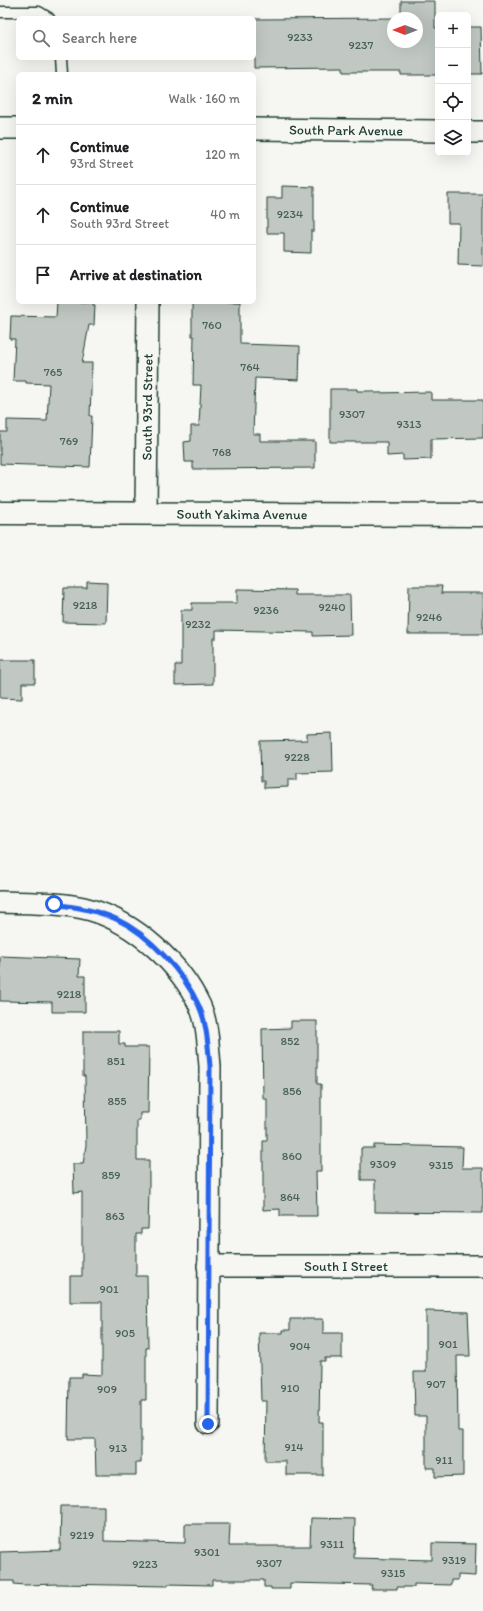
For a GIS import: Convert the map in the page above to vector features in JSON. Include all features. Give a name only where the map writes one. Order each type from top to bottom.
[{"type":"main road","name":"South Yakima Avenue","points":[[0,513],[483,515]]},
{"type":"street","points":[[0,128],[16,128]]},
{"type":"street","name":"South Park Avenue","points":[[256,129],[435,131]]},
{"type":"street","points":[[471,132],[483,132]]},
{"type":"street","name":"South 93rd Street","points":[[146,513],[148,304]]},
{"type":"street","points":[[0,902],[54,904],[90,909],[116,919],[139,933],[158,950],[182,976],[200,1006],[207,1034],[210,1066],[208,1424]]},
{"type":"street","name":"South I Street","points":[[208,1266],[483,1266]]},
{"type":"lane","points":[[0,12],[39,12],[46,16]]},
{"type":"lane","points":[[61,60],[62,72]]},
{"type":"building","points":[[401,1],[435,1],[435,75],[401,75],[401,72],[343,72],[343,67],[254,68],[254,60],[256,60],[256,19],[387,18],[387,48],[423,48],[423,12],[401,12]]},
{"type":"building","points":[[471,27],[481,27],[482,74],[471,74]]},
{"type":"building","points":[[282,186],[314,187],[314,231],[311,231],[311,253],[284,252],[284,233],[267,233],[267,198],[282,198]]},
{"type":"building","points":[[448,194],[483,194],[483,266],[458,265],[459,223],[448,223]]},
{"type":"building","points":[[57,304],[95,305],[94,325],[89,325],[82,363],[92,363],[90,467],[0,464],[0,432],[7,432],[7,420],[47,421],[49,384],[13,381],[15,339],[10,339],[11,316],[56,317]]},
{"type":"building","points":[[192,304],[240,304],[240,344],[300,346],[299,380],[255,378],[253,434],[260,434],[260,441],[315,441],[315,468],[193,469],[193,462],[185,462],[184,442],[191,441],[191,426],[199,426],[201,385],[193,385],[194,336],[192,336]]},
{"type":"building","points":[[330,389],[357,389],[357,391],[374,391],[374,393],[431,392],[431,400],[483,400],[483,438],[431,439],[431,459],[403,460],[403,455],[387,456],[387,442],[330,442]]},
{"type":"building","points":[[87,582],[107,583],[106,623],[63,622],[64,588],[87,588]]},
{"type":"building","points":[[409,586],[442,586],[441,593],[483,593],[483,634],[408,634]]},
{"type":"building","points":[[237,589],[295,590],[295,595],[350,595],[351,635],[313,636],[313,632],[216,630],[216,638],[213,638],[213,684],[175,685],[175,665],[181,665],[181,610],[192,610],[192,603],[237,603]]},
{"type":"building","points":[[0,660],[35,660],[35,683],[22,683],[22,699],[0,698]]},
{"type":"building","points":[[332,733],[333,772],[297,773],[297,780],[288,780],[288,787],[264,788],[264,781],[261,781],[260,741],[307,740],[307,734]]},
{"type":"building","points":[[0,956],[80,959],[79,976],[85,976],[85,1012],[52,1012],[52,1002],[0,1001]]},
{"type":"building","points":[[291,1021],[317,1021],[317,1084],[321,1084],[321,1171],[316,1171],[317,1216],[280,1216],[280,1209],[263,1210],[263,1141],[267,1141],[267,1099],[263,1099],[262,1029],[291,1028]]},
{"type":"building","points":[[83,1031],[119,1031],[119,1044],[125,1044],[125,1047],[149,1047],[148,1113],[140,1113],[140,1120],[137,1120],[137,1160],[149,1160],[149,1188],[148,1229],[141,1229],[141,1234],[136,1234],[136,1276],[147,1276],[148,1348],[146,1348],[146,1400],[141,1400],[141,1463],[136,1463],[136,1475],[96,1475],[95,1439],[68,1439],[69,1377],[82,1377],[82,1374],[102,1375],[102,1302],[70,1302],[70,1276],[82,1276],[82,1192],[74,1193],[73,1164],[83,1164],[86,1145]]},
{"type":"building","points":[[374,1145],[463,1147],[462,1168],[483,1168],[483,1213],[375,1212],[375,1180],[361,1180],[361,1148],[374,1148]]},
{"type":"building","points":[[426,1311],[468,1312],[470,1356],[457,1356],[458,1431],[463,1431],[463,1476],[435,1477],[435,1468],[426,1468],[426,1416],[415,1416],[414,1372],[426,1372]]},
{"type":"building","points":[[290,1319],[323,1319],[323,1333],[342,1333],[342,1358],[325,1358],[325,1361],[320,1361],[319,1422],[323,1422],[323,1475],[286,1475],[286,1461],[265,1461],[266,1401],[261,1401],[259,1333],[283,1333],[283,1330],[290,1330]]},
{"type":"building","points":[[61,1506],[104,1506],[104,1541],[185,1543],[185,1524],[230,1524],[229,1546],[310,1546],[311,1518],[355,1519],[354,1558],[432,1560],[432,1543],[476,1544],[475,1576],[458,1575],[458,1580],[451,1580],[451,1585],[414,1584],[414,1587],[397,1587],[397,1589],[371,1589],[372,1585],[290,1583],[290,1589],[271,1589],[271,1587],[264,1587],[264,1580],[212,1580],[212,1585],[168,1584],[168,1586],[58,1584],[24,1585],[14,1584],[14,1581],[0,1581],[0,1552],[60,1550]]},
{"type":"route","points":[[54,904],[90,909],[116,919],[139,933],[158,950],[182,976],[200,1006],[207,1034],[210,1066],[208,1424]]}]
